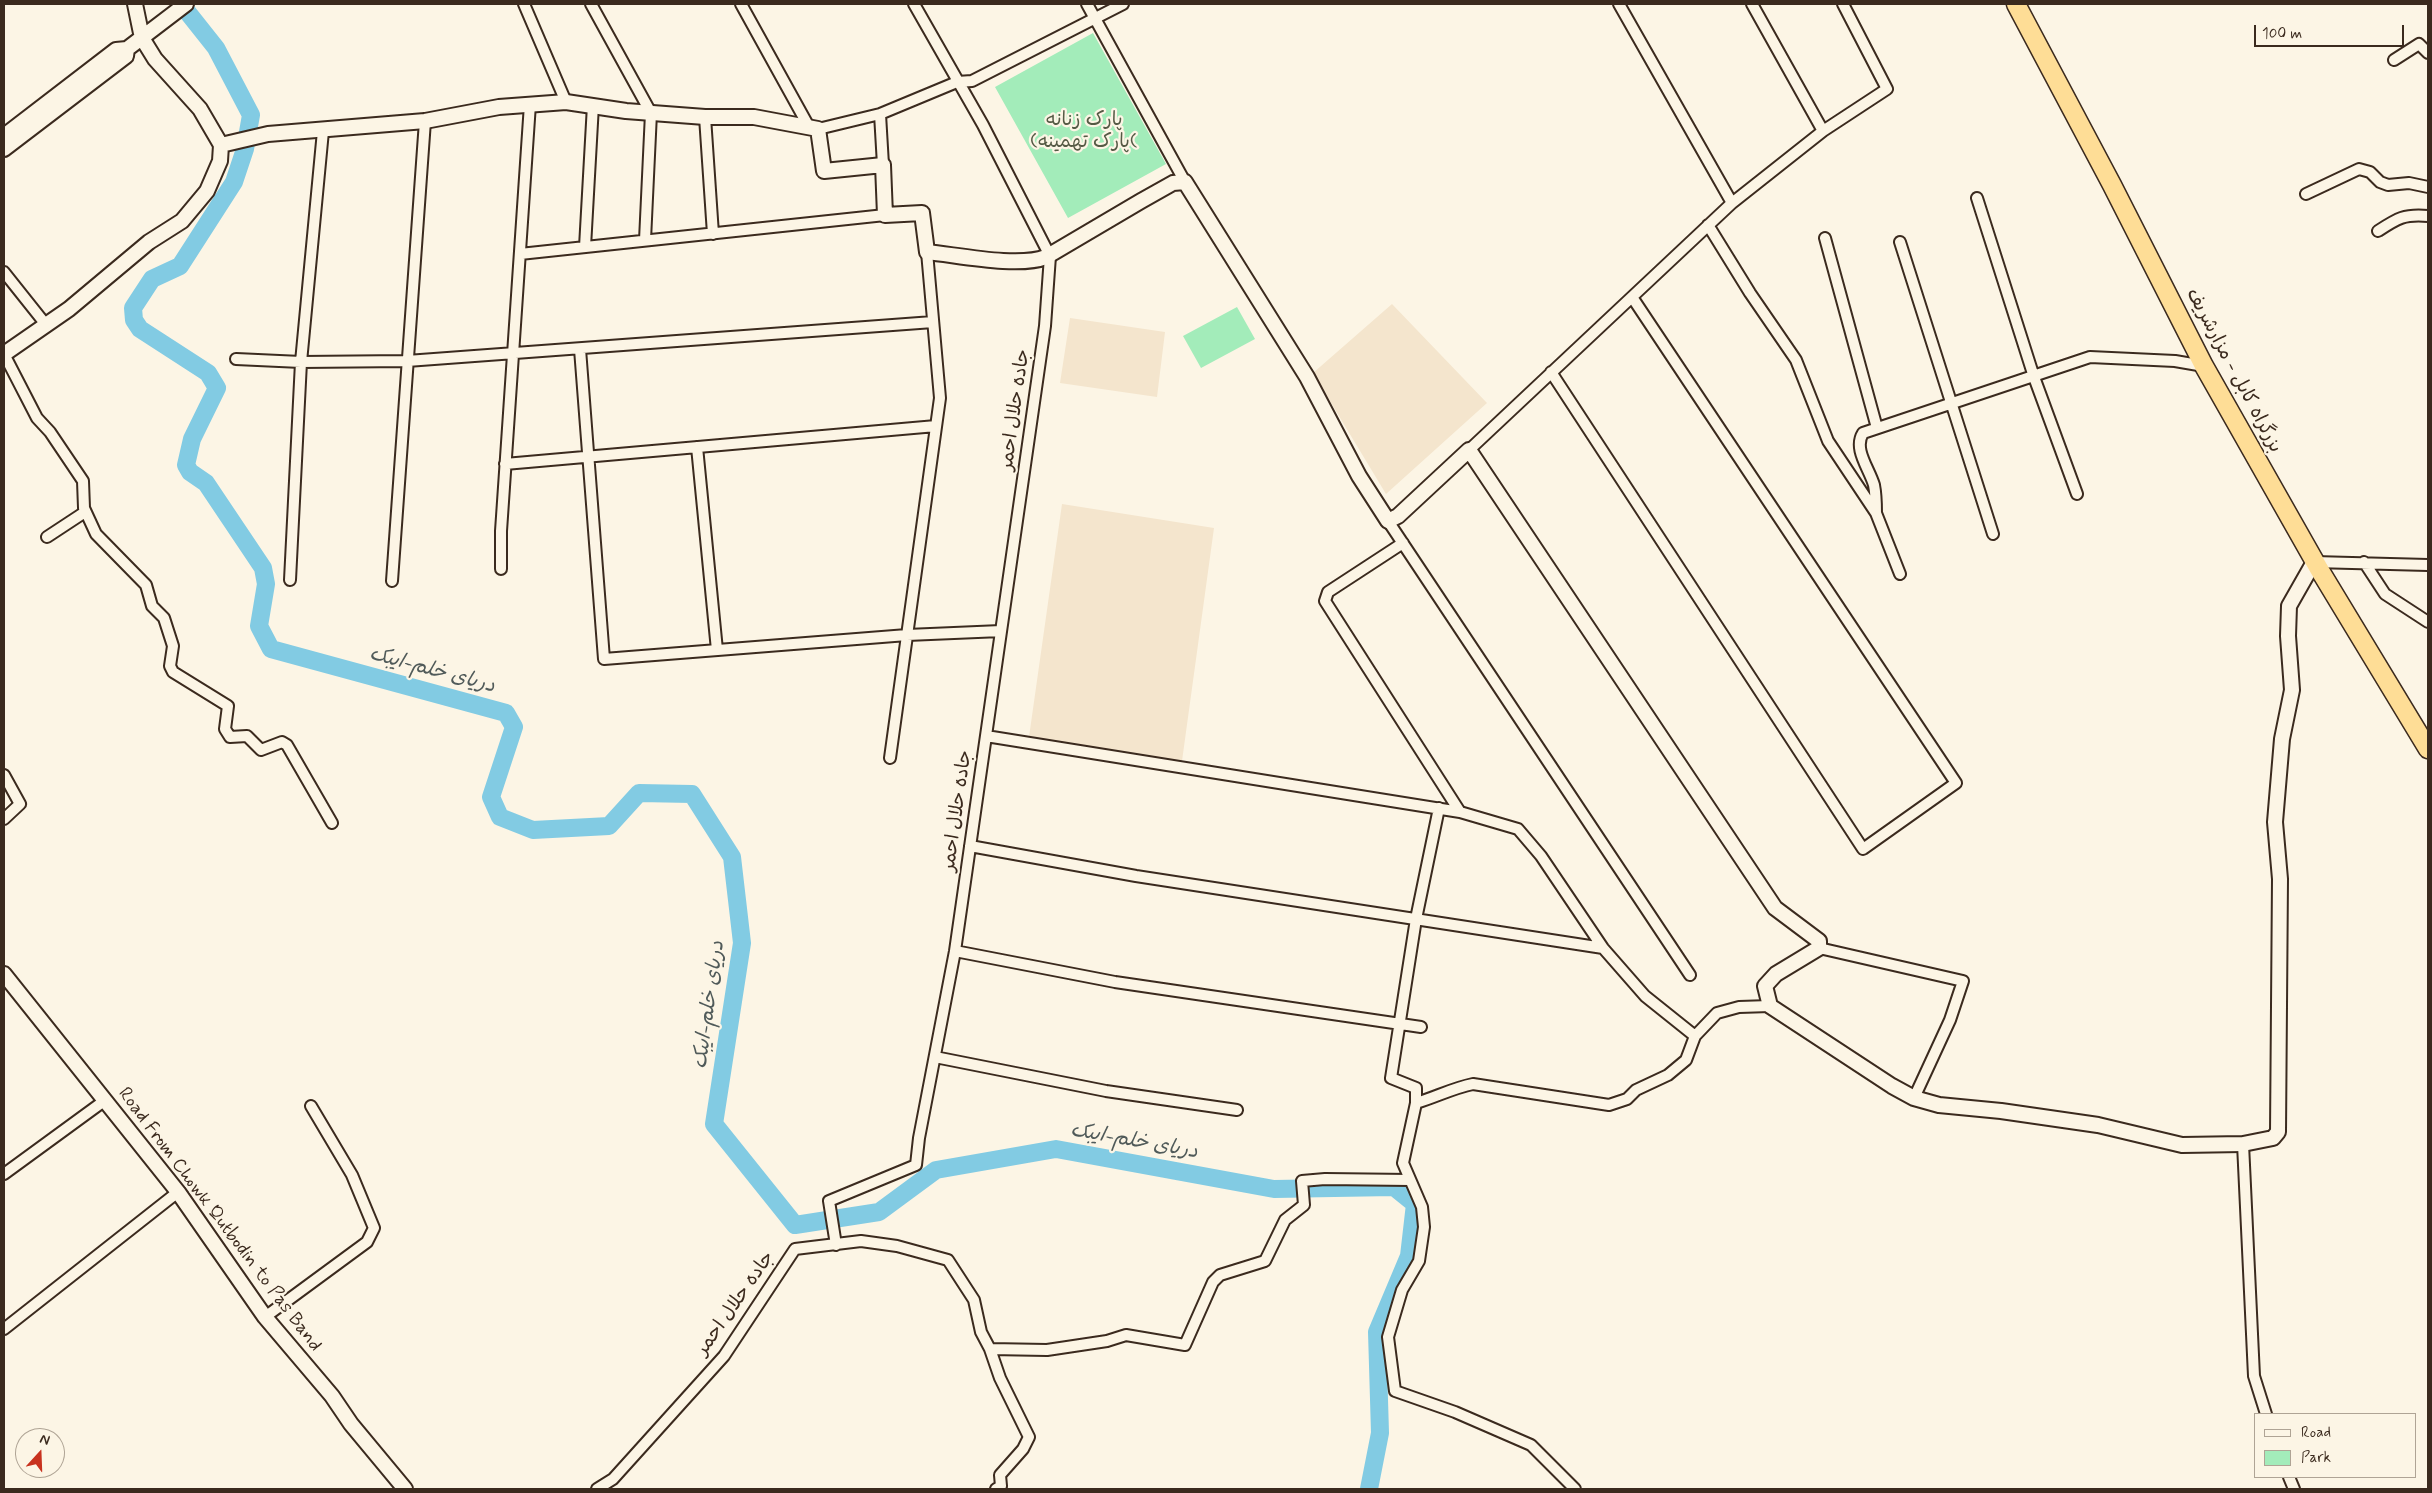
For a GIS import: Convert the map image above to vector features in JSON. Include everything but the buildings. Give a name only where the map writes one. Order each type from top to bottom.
[{"type":"highway","name":"بزرگراه کابل - مزارشریف","points":[[2016,4],[2112,185],[2204,366],[2314,562],[2428,749]]},
{"type":"street","points":[[135,4],[155,59],[200,109],[227,143]]},
{"type":"street","points":[[4,136],[116,50],[127,49],[186,4]]},
{"type":"street","points":[[524,4],[566,102]]},
{"type":"street","points":[[591,4],[651,113],[645,240]]},
{"type":"street","points":[[741,4],[814,128],[824,171],[883,165]]},
{"type":"street","points":[[914,4],[957,82],[984,125],[1050,256]]},
{"type":"street","points":[[1087,4],[1185,182],[1307,376],[1359,476],[1690,975]]},
{"type":"street","points":[[227,143],[268,134],[324,131],[425,121],[491,108],[566,102],[626,112],[705,117],[754,116],[814,128],[880,114],[957,82],[972,81],[1123,4]]},
{"type":"street","points":[[1619,4],[1732,204]]},
{"type":"street","points":[[1752,4],[1822,131]]},
{"type":"street","points":[[1388,521],[1398,516],[1732,204],[1822,131],[1887,89],[1843,4]]},
{"type":"street","points":[[2394,60],[2419,44],[2428,53]]},
{"type":"street","points":[[4,149],[126,56],[127,49]]},
{"type":"street","points":[[501,569],[505,464],[530,104]]},
{"type":"street","points":[[585,247],[593,105]]},
{"type":"street","points":[[880,114],[885,215]]},
{"type":"street","points":[[705,117],[713,234]]},
{"type":"street","points":[[392,581],[425,121]]},
{"type":"street","points":[[290,580],[301,362],[324,131]]},
{"type":"street","points":[[227,143],[207,191],[182,221],[149,242],[47,326],[4,354],[37,418],[50,432],[83,481],[85,512],[96,534],[146,585],[152,606],[164,618],[173,646],[170,666],[173,672],[228,706],[225,729],[230,736],[247,736],[261,750],[282,742],[287,745],[332,823]]},
{"type":"street","points":[[2306,194],[2359,169],[2370,172],[2380,182],[2388,185],[2409,182],[2428,187]]},
{"type":"street","points":[[927,252],[1018,261],[1037,261],[1050,256],[1173,183],[1185,182]]},
{"type":"street","points":[[1977,198],[2034,377],[2077,494]]},
{"type":"street","points":[[520,254],[885,215],[922,213],[940,398],[890,758]]},
{"type":"street","points":[[2378,230],[2399,217],[2409,215],[2428,216]]},
{"type":"street","points":[[1708,225],[1796,360],[1828,441],[1876,513],[1900,574]]},
{"type":"street","points":[[1825,238],[1877,428]]},
{"type":"street","points":[[1900,242],[1994,534]]},
{"type":"street","name":"جاده حلال احمر","points":[[597,1489],[613,1479],[724,1356],[795,1249],[836,1245],[830,1201],[916,1164],[919,1138],[955,951],[1045,326],[1050,256]]},
{"type":"street","points":[[4,272],[47,326]]},
{"type":"street","points":[[1551,372],[1863,849],[1956,782],[1632,297]]},
{"type":"street","points":[[236,359],[301,362],[408,361],[933,322]]},
{"type":"street","points":[[580,349],[604,660],[907,635],[1001,631]]},
{"type":"street","points":[[1876,513],[1874,484],[1859,446],[1860,439],[1864,433],[2090,357],[2174,361],[2204,366]]},
{"type":"street","points":[[505,464],[936,426]]},
{"type":"street","points":[[697,447],[717,650]]},
{"type":"street","points":[[1469,450],[1775,908],[1819,941],[1819,948]]},
{"type":"street","points":[[46,536],[85,512]]},
{"type":"street","points":[[1402,542],[1328,592],[1325,601],[1460,812]]},
{"type":"street","points":[[1416,1103],[1440,1096],[1454,1088],[1473,1084],[1609,1105],[1627,1099],[1636,1090],[1668,1075],[1686,1060],[1695,1036],[1717,1013],[1739,1007],[1770,1006],[1892,1086],[1914,1098],[1939,1106],[2001,1111],[2098,1125],[2182,1145],[2243,1144],[2274,1138],[2278,1132],[2280,888],[2275,822],[2282,739],[2292,690],[2288,636],[2289,606],[2314,562],[2428,565]]},
{"type":"street","points":[[2364,562],[2385,594],[2428,622]]},
{"type":"street","points":[[986,736],[1439,808],[1460,812],[1518,829],[1541,856],[1603,948],[1645,996],[1695,1036]]},
{"type":"street","points":[[4,775],[20,804],[4,819]]},
{"type":"street","points":[[1439,808],[1416,919],[1391,1078],[1416,1088],[1416,1103],[1403,1162],[1422,1207],[1424,1226],[1419,1260],[1402,1290],[1388,1337],[1395,1391],[1455,1412],[1531,1445],[1575,1489]]},
{"type":"street","points":[[970,846],[1136,876],[1603,948]]},
{"type":"street","points":[[1770,1006],[1765,986],[1776,974],[1819,948],[1963,981],[1950,1020],[1914,1098]]},
{"type":"street","points":[[955,951],[1124,984],[1421,1027]]},
{"type":"street","name":"Road From Chowk Qutbodin to Pas Band","points":[[4,974],[178,1192],[265,1316],[332,1396],[351,1424],[405,1489]]},
{"type":"street","points":[[934,1057],[1106,1091],[1237,1110]]},
{"type":"street","points":[[4,1174],[104,1101]]},
{"type":"street","points":[[265,1316],[368,1242],[373,1234],[374,1228],[352,1175],[311,1106]]},
{"type":"street","points":[[2243,1144],[2254,1376],[2266,1413]]},
{"type":"street","points":[[990,1349],[1047,1350],[1106,1341],[1126,1335],[1185,1345],[1213,1282],[1220,1276],[1265,1261],[1285,1220],[1304,1205],[1302,1182],[1325,1179],[1410,1180]]},
{"type":"street","points":[[4,1329],[178,1192]]},
{"type":"street","points":[[836,1245],[861,1241],[870,1242],[897,1246],[948,1260],[974,1300],[981,1332],[990,1349],[1000,1378],[1029,1437],[1023,1449],[1000,1475],[1001,1488]]},
{"type":"shaded area","points":[[1392,304],[1487,403],[1386,494],[1313,373]]},
{"type":"shaded area","points":[[1070,318],[1165,332],[1157,397],[1060,383]]},
{"type":"shaded area","points":[[1062,504],[1214,528],[1182,761],[1029,737]]},
{"type":"green space","name":"پارک زنانه (پارک تهمینه(","points":[[1093,33],[1166,164],[1068,218],[995,87]]},
{"type":"green space","points":[[1237,307],[1255,339],[1201,368],[1183,336]]},
{"type":"waterway","name":"دریای خلم-ایبک","points":[[181,4],[216,48],[251,115],[245,149],[234,182],[180,266],[152,279],[133,308],[134,320],[140,329],[208,373],[217,388],[192,439],[186,465],[190,472],[206,483],[263,568],[266,584],[259,626],[271,649],[506,713],[514,727],[491,797],[500,817],[533,830],[609,826],[639,793],[692,794],[732,857],[742,943],[714,1124],[795,1225],[879,1212],[936,1170],[1056,1149],[1274,1189],[1394,1187],[1415,1204],[1409,1256],[1377,1332],[1380,1433],[1369,1489]]}]
